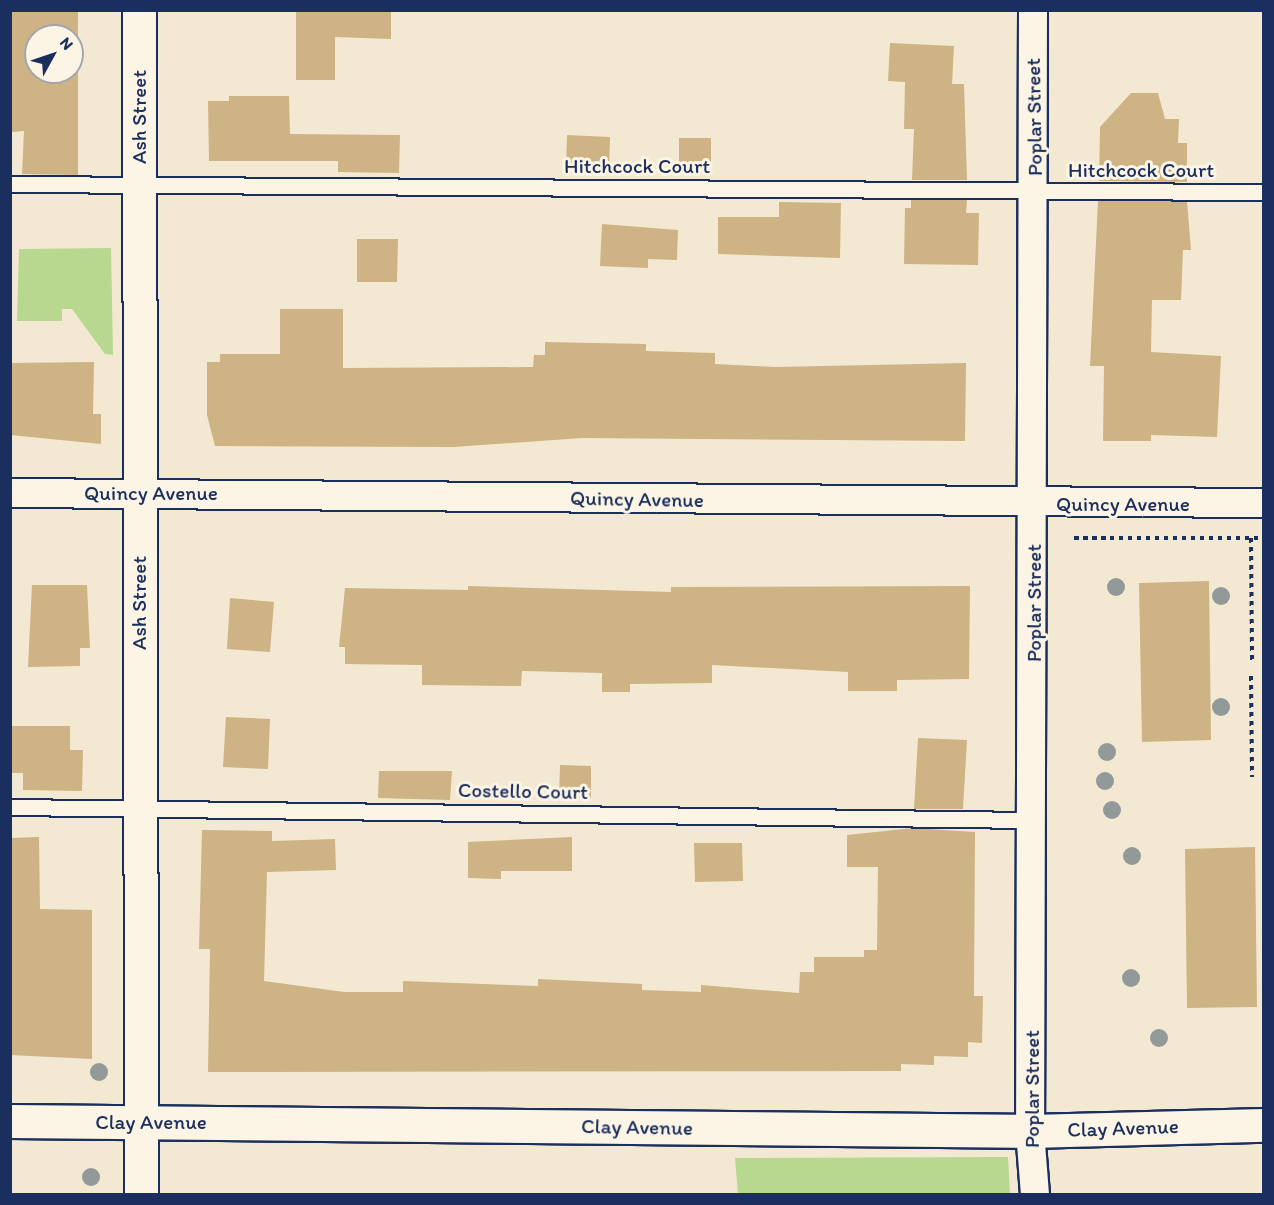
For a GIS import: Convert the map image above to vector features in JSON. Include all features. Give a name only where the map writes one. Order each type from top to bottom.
[{"type":"main road","name":"Ash Street","points":[[139,10],[139,806],[143,1121],[141,1194]]},
{"type":"main road","name":"Clay Avenue","points":[[10,1121],[1030,1131],[1263,1125]]},
{"type":"street","name":"Poplar Street","points":[[1033,10],[1034,820],[1030,1131],[1035,1194]]},
{"type":"street","name":"Quincy Avenue","points":[[10,493],[1034,504],[1263,503]]},
{"type":"lane","name":"Hitchcock Court","points":[[10,184],[1263,192]]},
{"type":"lane","name":"Costello Court","points":[[10,807],[139,806],[1034,820]]},
{"type":"path","points":[[1074,538],[1263,538]]},
{"type":"path","points":[[1251,538],[1252,663]]},
{"type":"path","points":[[1251,676],[1252,777]]},
{"type":"green space","points":[[111,248],[113,355],[105,354],[72,309],[62,309],[62,321],[17,321],[19,249]]},
{"type":"green space","points":[[1008,1157],[1010,1194],[738,1194],[735,1158]]},
{"type":"building","points":[[10,10],[78,10],[78,24],[24,24],[24,84],[78,84],[78,175],[22,174],[24,131],[12,132]]},
{"type":"building","points":[[296,10],[391,10],[391,39],[335,37],[335,80],[296,80]]},
{"type":"building","points":[[890,43],[954,46],[952,84],[964,84],[967,180],[912,180],[914,129],[904,129],[905,82],[888,81]]},
{"type":"building","points":[[1131,93],[1158,93],[1165,119],[1179,119],[1178,143],[1187,143],[1187,182],[1099,181],[1100,127]]},
{"type":"building","points":[[229,96],[289,96],[290,134],[400,135],[399,173],[338,172],[338,161],[209,161],[208,101],[229,101]]},
{"type":"building","points":[[567,135],[610,137],[609,171],[566,169]]},
{"type":"building","points":[[679,138],[711,138],[711,169],[679,169]]},
{"type":"building","points":[[911,200],[967,200],[966,213],[979,213],[978,265],[904,264],[905,208],[911,208]]},
{"type":"building","points":[[1098,201],[1187,201],[1191,250],[1183,250],[1181,300],[1152,300],[1151,352],[1221,356],[1217,437],[1151,435],[1151,441],[1103,441],[1104,366],[1090,366]]},
{"type":"building","points":[[779,202],[841,203],[840,258],[718,254],[718,217],[779,217]]},
{"type":"building","points":[[602,224],[678,230],[677,260],[648,259],[648,268],[600,266]]},
{"type":"building","points":[[357,239],[398,239],[397,282],[357,282]]},
{"type":"building","points":[[280,309],[343,309],[343,368],[533,367],[534,355],[545,355],[545,342],[646,344],[646,351],[715,353],[715,364],[775,367],[966,363],[965,441],[582,438],[453,447],[215,446],[207,415],[207,362],[220,362],[220,354],[280,354]]},
{"type":"building","points":[[94,362],[93,414],[101,414],[101,444],[10,435],[10,363]]},
{"type":"building","points":[[1209,581],[1211,740],[1142,742],[1139,583]]},
{"type":"building","points":[[32,585],[87,585],[90,648],[80,648],[80,666],[28,667]]},
{"type":"building","points":[[468,586],[671,592],[671,587],[970,586],[969,679],[897,680],[897,691],[848,691],[848,672],[712,665],[712,683],[630,684],[630,692],[602,692],[602,673],[522,671],[521,686],[422,685],[422,665],[345,664],[345,647],[339,647],[345,588],[468,590]]},
{"type":"building","points":[[230,598],[274,602],[270,652],[227,649]]},
{"type":"building","points":[[226,717],[270,719],[268,769],[223,767]]},
{"type":"building","points":[[10,726],[70,726],[70,750],[83,750],[82,791],[23,790],[23,773],[10,773]]},
{"type":"building","points":[[918,738],[967,740],[963,809],[914,809]]},
{"type":"building","points":[[560,765],[591,766],[591,798],[559,798]]},
{"type":"building","points":[[379,771],[452,771],[450,800],[378,798]]},
{"type":"building","points":[[913,828],[975,832],[974,996],[983,996],[982,1043],[968,1042],[968,1057],[934,1056],[934,1065],[901,1064],[901,1071],[208,1072],[210,949],[199,949],[202,830],[272,831],[272,841],[335,839],[336,870],[267,872],[264,981],[344,992],[403,992],[403,981],[538,986],[538,979],[642,984],[642,990],[701,992],[701,985],[799,993],[800,972],[814,972],[814,957],[864,957],[864,950],[877,950],[878,867],[847,867],[847,835]]},
{"type":"building","points":[[39,837],[40,909],[92,910],[92,1059],[10,1055],[10,838]]},
{"type":"building","points":[[572,837],[572,871],[501,871],[501,879],[468,878],[468,842]]},
{"type":"building","points":[[694,843],[742,843],[743,881],[695,882]]},
{"type":"building","points":[[1255,847],[1257,1007],[1187,1008],[1185,849]]}]
